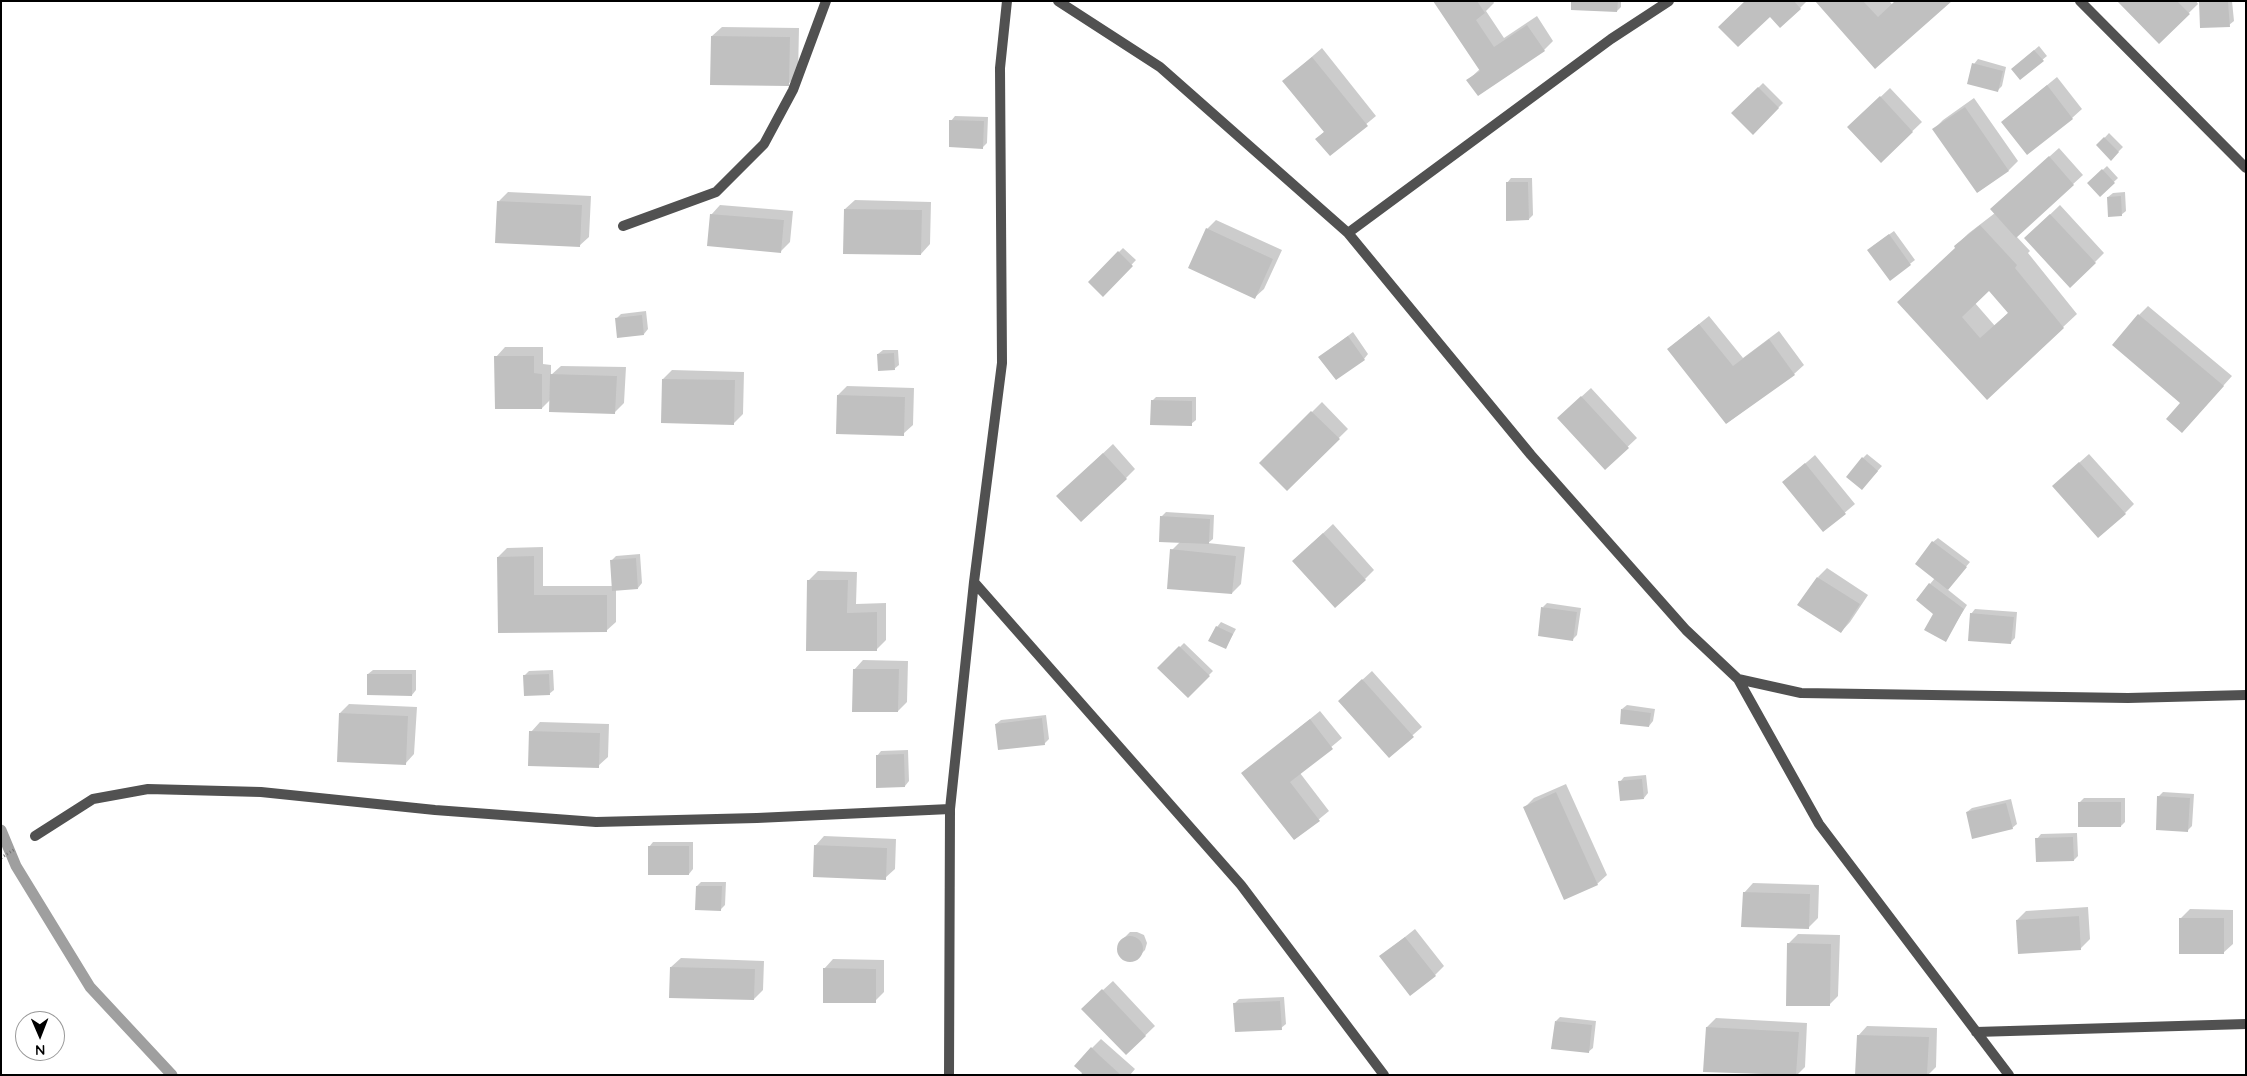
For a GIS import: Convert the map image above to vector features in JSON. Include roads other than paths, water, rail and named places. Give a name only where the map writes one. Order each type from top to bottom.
[{"type":"street","points":[[623,226],[716,192],[764,144],[793,90],[826,1]]},
{"type":"street","points":[[949,1075],[950,809],[974,582],[1002,363],[1000,68],[1007,1]]},
{"type":"street","points":[[1058,1],[1160,67],[1348,233],[1531,455],[1686,630],[1738,679],[1819,824],[2010,1075]]},
{"type":"street","points":[[1348,233],[1611,39],[1669,1]]},
{"type":"street","points":[[2080,1],[2246,168]]},
{"type":"street","points":[[974,582],[1241,885],[1384,1075]]},
{"type":"street","points":[[1738,679],[1801,693],[2128,698],[2246,695]]},
{"type":"street","points":[[34,836],[93,799],[148,789],[262,792],[435,810],[596,822],[757,818],[950,809]]},
{"type":"street","points":[[1976,1032],[2246,1024]]},
{"type":"waterway","points":[[1,830],[16,866],[90,987],[172,1075]]}]
